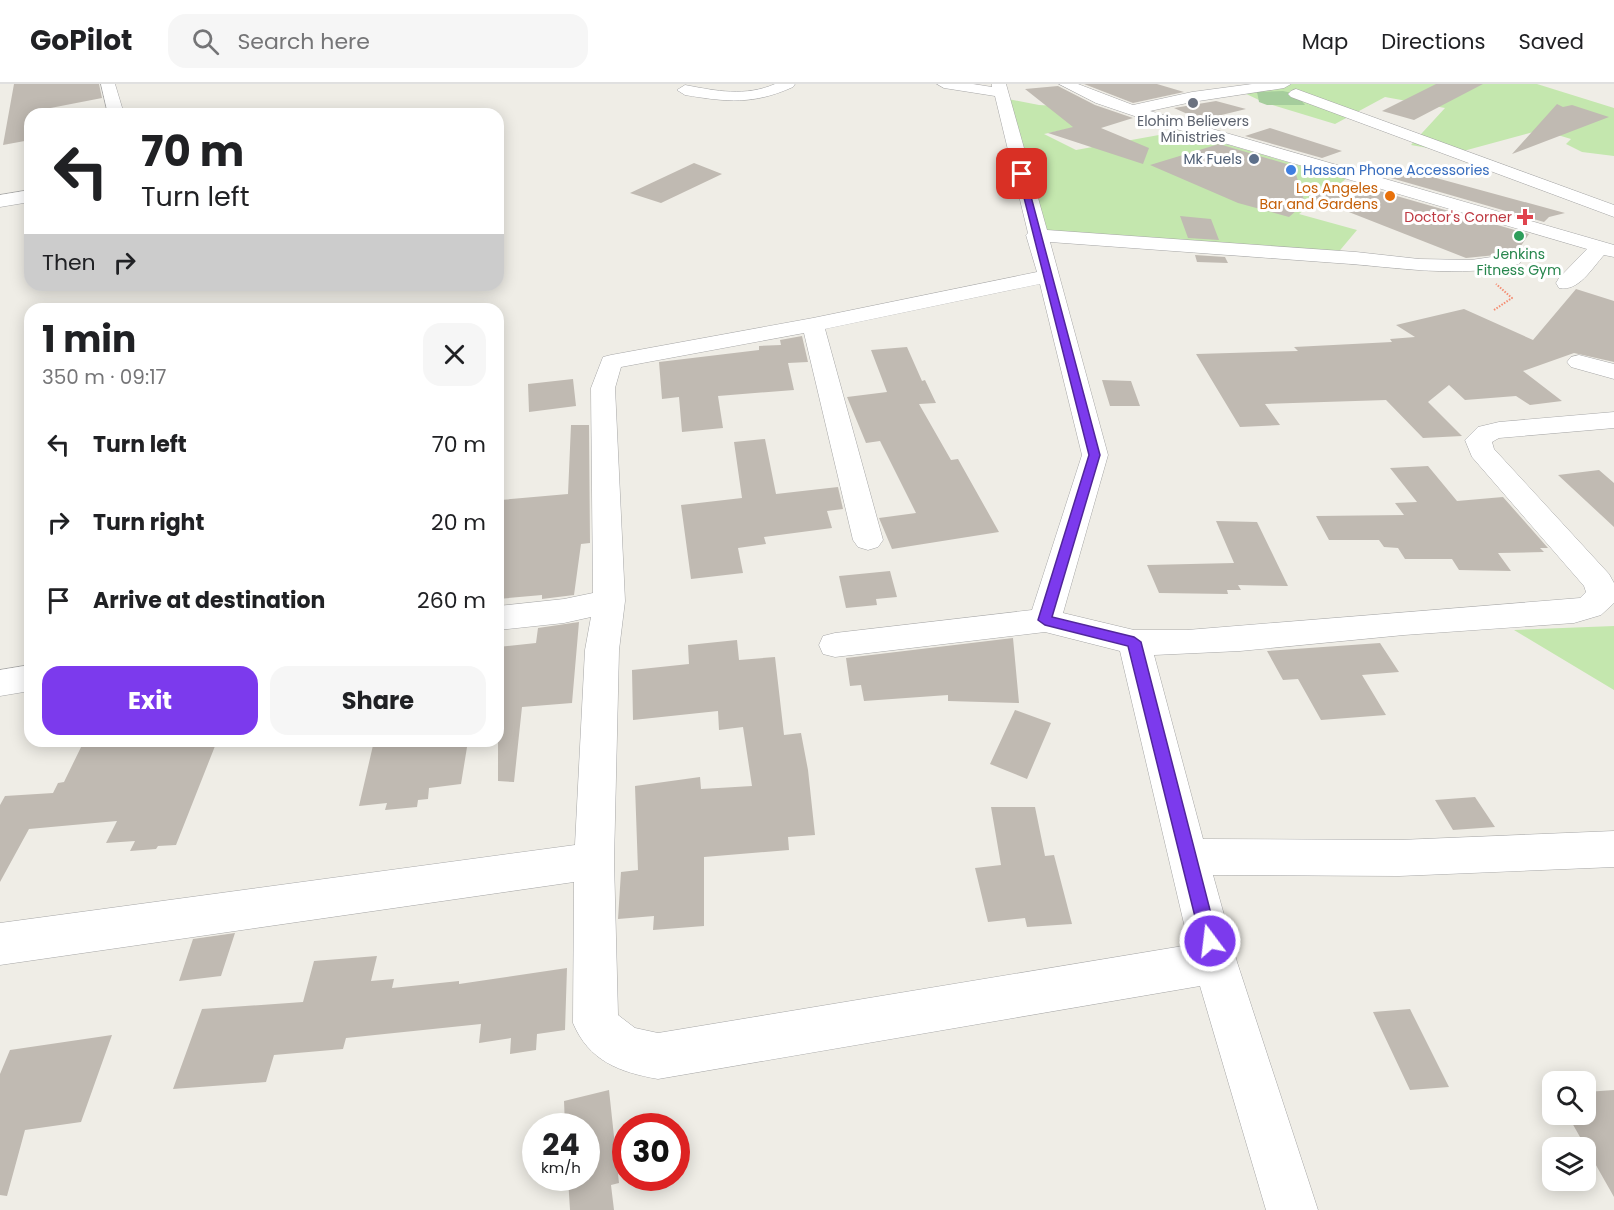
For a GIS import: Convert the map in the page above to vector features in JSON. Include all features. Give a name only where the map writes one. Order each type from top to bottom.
[{"type":"street","points":[[108,84],[114,108]]},
{"type":"street","points":[[684,90],[740,99],[762,96],[788,84]]},
{"type":"street","points":[[944,84],[1001,89],[1036,235],[1095,455],[1045,620]]},
{"type":"street","points":[[1066,84],[1101,100],[1131,110],[1607,249]]},
{"type":"street","points":[[1131,110],[1192,97],[1290,89],[1614,211]]},
{"type":"street","points":[[0,201],[24,197]]},
{"type":"street","points":[[1577,240],[1614,228]]},
{"type":"street","points":[[1036,235],[1356,258],[1419,265],[1471,266],[1512,260]]},
{"type":"street","points":[[1567,283],[1607,249]]},
{"type":"street","points":[[1047,276],[813,325],[611,362],[603,388],[609,601],[602,650],[594,861],[596,1023],[609,1039],[629,1051],[658,1056],[1215,962]]},
{"type":"street","points":[[813,325],[868,540]]},
{"type":"street","points":[[1579,362],[1614,372]]},
{"type":"street","points":[[834,645],[1045,620],[1134,642],[1172,644],[1574,611],[1590,607],[1603,595],[1598,582],[1481,451],[1478,440],[1487,433],[1500,430],[1614,420]]},
{"type":"street","points":[[504,617],[564,611],[609,601]]},
{"type":"street","points":[[1134,642],[1215,962],[1292,1210]]},
{"type":"street","points":[[0,683],[24,679]]},
{"type":"street","points":[[1187,858],[1399,858],[1614,849]]},
{"type":"street","points":[[0,944],[594,861]]},
{"type":"path","points":[[1471,266],[1512,298],[1494,310]]},
{"type":"green space","points":[[1277,84],[1537,84],[1614,108],[1614,156],[1582,152],[1566,144],[1571,139],[1541,130],[1456,153],[1411,145],[1445,108],[1385,97],[1335,124],[1269,104],[1304,105],[1258,92],[1259,100],[1242,92]]},
{"type":"green space","points":[[1283,91],[1296,94],[1305,105],[1267,105],[1259,102],[1257,92]]},
{"type":"green space","points":[[998,97],[1057,106],[1090,124],[1044,134],[1076,150],[1181,131],[1346,179],[1299,214],[1357,230],[1336,255],[1032,232]]},
{"type":"green space","points":[[1614,626],[1614,690],[1514,630]]},
{"type":"building","points":[[14,84],[99,84],[102,98],[51,108],[24,108],[24,141],[3,145]]},
{"type":"building","points":[[1084,84],[1157,84],[1184,92],[1133,103]]},
{"type":"building","points":[[1436,84],[1483,84],[1414,120],[1382,111]]},
{"type":"building","points":[[1058,86],[1095,105],[1133,118],[1101,128],[1149,148],[1143,164],[1048,133],[1073,127],[1025,89]]},
{"type":"building","points":[[1216,101],[1246,109],[1201,120],[1174,108]]},
{"type":"building","points":[[1557,104],[1563,107],[1572,105],[1609,117],[1512,154]]},
{"type":"building","points":[[1270,128],[1342,151],[1322,158],[1245,136]]},
{"type":"building","points":[[1219,144],[1297,167],[1294,168],[1305,203],[1289,217],[1238,203],[1150,165]]},
{"type":"building","points":[[694,163],[722,174],[661,203],[630,193]]},
{"type":"building","points":[[1407,170],[1565,213],[1549,217],[1544,222],[1384,176]]},
{"type":"building","points":[[1355,184],[1529,234],[1516,253],[1466,258],[1308,196]]},
{"type":"building","points":[[1180,216],[1211,219],[1219,240],[1188,238]]},
{"type":"building","points":[[1195,255],[1225,257],[1228,263],[1197,262]]},
{"type":"building","points":[[1576,289],[1614,301],[1614,362],[1574,353],[1523,371],[1562,401],[1530,405],[1516,396],[1465,400],[1449,385],[1428,402],[1462,436],[1423,438],[1386,400],[1265,404],[1280,425],[1240,427],[1196,354],[1298,351],[1294,347],[1392,342],[1390,339],[1415,337],[1396,325],[1464,309],[1533,340]]},
{"type":"building","points":[[802,336],[808,362],[788,363],[794,390],[718,396],[723,428],[682,432],[679,397],[662,399],[659,362],[759,350],[759,346],[781,345],[780,340]]},
{"type":"building","points":[[907,347],[922,381],[925,380],[936,403],[919,404],[951,460],[958,459],[999,532],[892,549],[879,518],[916,513],[880,441],[866,443],[847,397],[887,392],[871,350]]},
{"type":"building","points":[[573,379],[576,406],[529,412],[528,384]]},
{"type":"building","points":[[1102,380],[1131,381],[1140,406],[1110,406]]},
{"type":"building","points":[[571,425],[589,425],[590,543],[581,544],[574,595],[542,599],[542,595],[504,598],[504,500],[568,494]]},
{"type":"building","points":[[765,439],[776,494],[838,487],[843,509],[827,511],[832,528],[764,537],[766,544],[738,548],[743,573],[691,579],[681,505],[742,498],[734,442]]},
{"type":"building","points":[[1428,466],[1457,501],[1503,497],[1548,548],[1540,548],[1544,552],[1498,553],[1511,571],[1459,570],[1452,559],[1405,559],[1398,548],[1384,547],[1379,540],[1329,540],[1316,516],[1404,515],[1395,503],[1417,502],[1390,468]]},
{"type":"building","points":[[1599,470],[1614,483],[1614,527],[1558,475]]},
{"type":"building","points":[[1216,521],[1257,522],[1288,586],[1238,585],[1241,590],[1227,590],[1228,594],[1159,593],[1147,565],[1234,563]]},
{"type":"building","points":[[890,571],[897,597],[876,599],[877,605],[846,608],[839,576]]},
{"type":"building","points":[[579,622],[572,703],[522,707],[514,782],[498,781],[498,747],[504,747],[504,646],[536,643],[538,628]]},
{"type":"building","points":[[1013,638],[1019,703],[948,701],[948,695],[864,701],[861,685],[850,686],[846,658]]},
{"type":"building","points":[[737,640],[739,660],[775,657],[784,735],[801,733],[808,770],[815,835],[788,837],[789,850],[704,857],[704,926],[653,930],[654,916],[618,919],[621,872],[638,870],[635,786],[700,777],[701,789],[752,786],[743,727],[719,730],[718,711],[633,720],[632,670],[689,664],[688,645]]},
{"type":"building","points":[[1380,643],[1399,672],[1362,675],[1386,715],[1321,720],[1298,679],[1283,680],[1267,651]]},
{"type":"building","points":[[1015,710],[1051,723],[1027,779],[990,764]]},
{"type":"building","points":[[81,747],[215,747],[176,845],[130,851],[135,841],[106,843],[117,821],[29,829],[0,882],[0,805],[5,796],[53,793],[58,783],[64,782]]},
{"type":"building","points":[[373,747],[467,747],[461,784],[429,788],[428,799],[418,800],[417,807],[385,810],[387,803],[359,806]]},
{"type":"building","points":[[1475,797],[1495,827],[1453,830],[1435,800]]},
{"type":"building","points":[[991,807],[1035,807],[1045,856],[1054,855],[1072,924],[1027,927],[1025,918],[988,922],[975,868],[1001,865]]},
{"type":"building","points":[[235,933],[221,976],[179,981],[193,939]]},
{"type":"building","points":[[377,956],[371,981],[394,979],[392,988],[459,981],[459,984],[567,968],[565,1030],[537,1034],[536,1050],[510,1054],[511,1038],[479,1043],[481,1024],[346,1038],[343,1049],[274,1055],[266,1082],[173,1089],[202,1009],[303,1002],[314,961]]},
{"type":"building","points":[[1410,1009],[1449,1087],[1410,1090],[1373,1012]]},
{"type":"building","points":[[112,1035],[81,1122],[25,1130],[7,1196],[0,1195],[0,1074],[10,1050]]},
{"type":"building","points":[[609,1090],[612,1118],[611,1185],[614,1210],[570,1210],[569,1191],[600,1191],[600,1113],[564,1113],[564,1101]]},
{"type":"building","points":[[1614,1090],[1614,1197],[1596,1165],[1596,1137],[1580,1137],[1573,1125],[1596,1125],[1596,1091]]},
{"type":"place","name":"Elohim Believers Ministries","points":[[1193,103]]},
{"type":"place","name":"Mk Fuels","points":[[1254,159]]},
{"type":"place","name":"Hassan Phone Accessories","points":[[1291,170]]},
{"type":"place","name":"Los Angeles Bar and Gardens","points":[[1390,196]]},
{"type":"place","name":"Doctor's Corner","points":[[1525,217]]},
{"type":"place","name":"Jenkins Fitness Gym","points":[[1519,236]]},
{"type":"route","points":[[1022,174],[1095,455],[1045,620],[1134,642],[1187,858],[1210,941]]}]
